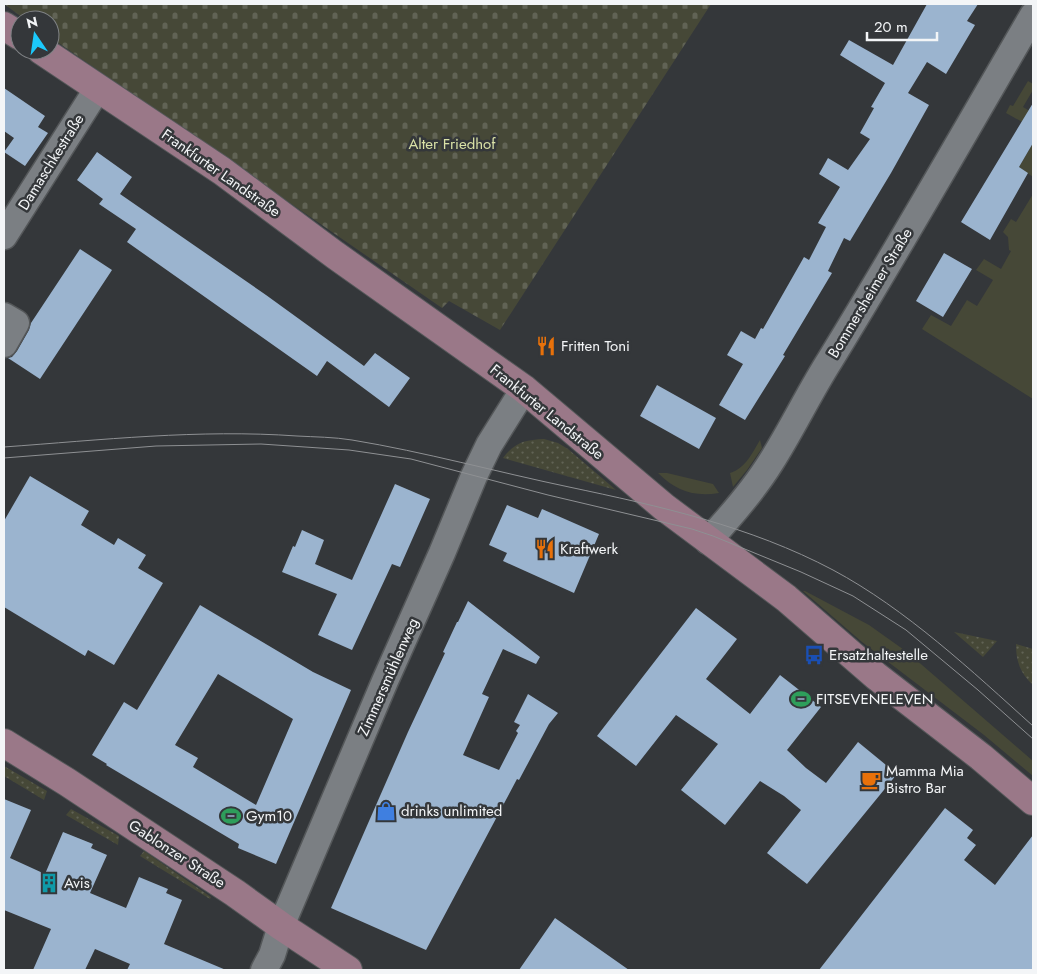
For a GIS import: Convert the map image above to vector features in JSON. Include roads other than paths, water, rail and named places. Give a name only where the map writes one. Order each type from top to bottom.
[{"type":"main road","name":"Frankfurter Landstraße","points":[[55,60],[222,171],[335,255],[524,389],[664,507],[786,598],[876,676],[981,757],[1033,801]]},
{"type":"main road","name":"Gablonzer Straße","points":[[4,743],[187,861],[348,970]]},
{"type":"street","name":"Bommersheimer Straße","points":[[708,541],[743,501],[772,461],[808,395],[892,256],[1027,40],[1033,14]]},
{"type":"street","name":"Damaschkestraße","points":[[4,236],[98,88]]},
{"type":"street","name":"Zimmersmühlenweg","points":[[264,970],[272,955],[281,926],[385,681],[474,476],[489,445],[524,389]]},
{"type":"tram line","points":[[4,447],[113,439],[224,434],[338,438],[407,450],[704,519],[737,529],[802,555],[860,586],[938,642],[1033,726]]},
{"type":"tram line","points":[[4,458],[156,446],[261,444],[349,450],[411,459],[548,495],[692,529],[801,572],[853,596],[906,630],[1033,739]]},
{"type":"place","name":"Fritten Toni","points":[[546,346]]},
{"type":"place","name":"Kraftwerk","points":[[545,549]]},
{"type":"place","name":"Ersatzhaltestelle","points":[[814,655]]},
{"type":"place","name":"FITSEVENELEVEN","points":[[801,699]]},
{"type":"place","name":"Mamma Mia Bistro Bar","points":[[871,780]]},
{"type":"place","name":"drinks unlimited","points":[[386,811]]},
{"type":"place","name":"Gym10","points":[[231,816]]},
{"type":"place","name":"Avis","points":[[49,883]]},
{"type":"park label","name":"Alter Friedhof","points":[[452,144]]}]
